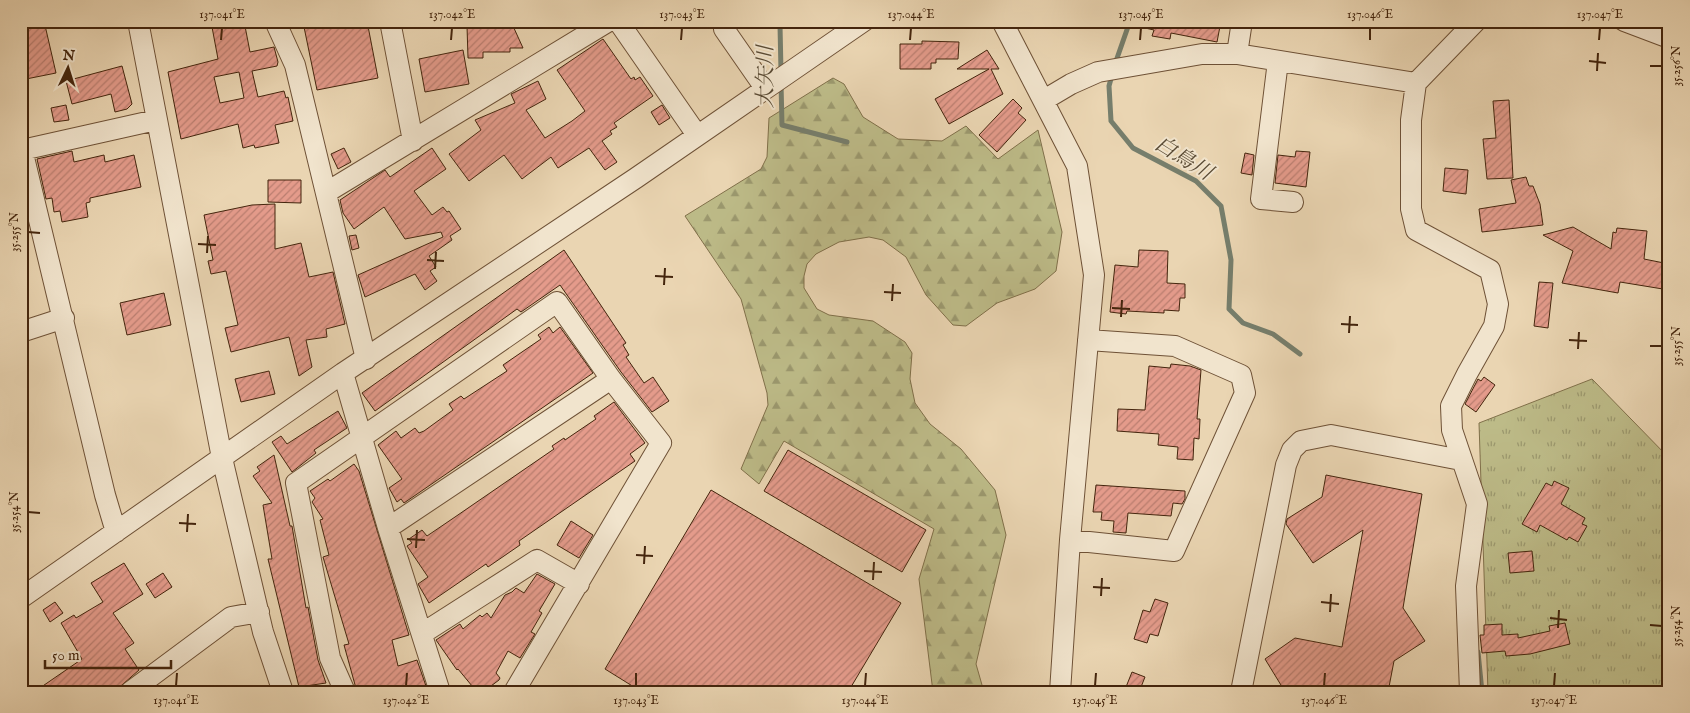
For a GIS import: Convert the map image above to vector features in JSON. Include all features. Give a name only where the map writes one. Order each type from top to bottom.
[{"type":"street","points":[[138,21],[222,458],[263,632],[283,692]]},
{"type":"street","points":[[276,21],[295,65],[366,359]]},
{"type":"street","points":[[390,21],[413,141]]},
{"type":"street","points":[[327,192],[609,21]]},
{"type":"street","points":[[618,21],[697,135]]},
{"type":"street","points":[[726,21],[724,29],[762,90]]},
{"type":"street","points":[[21,598],[343,373],[812,58],[864,21]]},
{"type":"street","points":[[1002,21],[1077,166],[1094,275],[1070,540],[1060,692]]},
{"type":"street","points":[[1236,54],[1242,21]]},
{"type":"street","points":[[1470,692],[1466,586],[1477,504],[1452,430],[1451,406],[1466,374],[1494,326],[1498,304],[1490,270],[1416,230],[1411,209],[1411,120],[1416,83],[1476,21]]},
{"type":"street","points":[[1624,21],[1669,38]]},
{"type":"street","points":[[1044,100],[1071,84],[1098,72],[1126,65],[1202,54],[1236,54],[1416,83]]},
{"type":"street","points":[[1278,61],[1261,198],[1292,202]]},
{"type":"street","points":[[116,532],[105,495],[22,147],[156,120]]},
{"type":"street","points":[[345,692],[330,658],[296,484],[557,302],[611,379],[661,443],[514,692]]},
{"type":"street","points":[[21,332],[64,318]]},
{"type":"street","points":[[1070,540],[1174,551],[1244,393],[1241,375],[1175,346],[1088,340]]},
{"type":"street","points":[[343,373],[388,528],[423,633],[440,692]]},
{"type":"street","points":[[388,528],[611,379]]},
{"type":"street","points":[[1241,692],[1286,465],[1292,450],[1301,442],[1331,435],[1461,460]]},
{"type":"street","points":[[423,633],[537,560],[579,584]]},
{"type":"street","points":[[130,692],[231,618],[259,612]]},
{"type":"green space","points":[[833,78],[844,84],[863,117],[898,139],[942,141],[966,126],[998,159],[1038,130],[1062,232],[1056,271],[1035,289],[997,303],[966,326],[953,325],[926,295],[906,257],[883,240],[869,237],[839,242],[816,254],[807,264],[804,276],[804,288],[817,309],[829,315],[873,321],[905,342],[912,353],[910,379],[915,403],[930,424],[961,449],[995,490],[1006,535],[976,664],[984,692],[933,692],[919,579],[934,529],[784,441],[759,484],[741,469],[768,405],[767,393],[741,299],[685,216],[761,169],[767,157],[769,118]]},
{"type":"green space","points":[[1592,379],[1669,458],[1669,692],[1488,692],[1479,423]]},
{"type":"building","points":[[21,21],[44,21],[56,73],[21,80]]},
{"type":"building","points":[[244,21],[250,52],[274,47],[278,62],[277,66],[252,71],[258,97],[284,91],[286,98],[288,97],[293,121],[275,125],[279,143],[255,148],[254,145],[243,148],[238,124],[181,139],[168,72],[218,59],[212,27]],"holes":[[[239,72],[244,98],[220,103],[214,77]]]},
{"type":"building","points":[[318,21],[367,21],[378,78],[317,90],[304,27],[318,24]]},
{"type":"building","points":[[1145,21],[1221,21],[1217,42],[1171,33],[1170,39],[1152,36],[1154,30],[1145,28]]},
{"type":"building","points":[[477,23],[489,23],[489,26],[513,26],[523,48],[510,48],[510,52],[483,52],[483,58],[468,58],[467,26]]},
{"type":"building","points":[[603,39],[631,79],[634,77],[635,80],[640,77],[653,96],[614,123],[617,127],[610,131],[612,134],[602,141],[617,162],[605,170],[589,148],[558,168],[551,157],[522,179],[504,155],[469,181],[449,154],[481,130],[475,120],[515,103],[511,94],[538,81],[546,99],[526,110],[545,138],[572,121],[585,111],[557,70]]},
{"type":"building","points":[[922,41],[959,42],[958,59],[936,59],[936,63],[931,63],[931,69],[900,69],[900,44],[922,44]]},
{"type":"building","points":[[463,50],[469,84],[425,92],[419,59]]},
{"type":"building","points":[[987,50],[999,69],[991,69],[1003,94],[949,124],[935,99],[989,69],[957,69]]},
{"type":"building","points":[[122,66],[132,104],[127,109],[115,112],[111,94],[72,104],[66,81]]},
{"type":"building","points":[[1013,99],[1022,108],[1018,113],[1026,120],[997,152],[979,135]]},
{"type":"building","points":[[1509,100],[1513,178],[1487,179],[1483,139],[1496,138],[1493,101]]},
{"type":"building","points":[[66,105],[69,120],[54,122],[51,108]]},
{"type":"building","points":[[662,105],[670,118],[659,125],[651,112]]},
{"type":"building","points":[[344,148],[351,162],[338,169],[331,154]]},
{"type":"building","points":[[432,148],[446,169],[414,191],[432,215],[443,207],[447,212],[449,211],[461,229],[450,236],[452,240],[429,256],[436,267],[430,271],[437,281],[425,290],[415,274],[365,297],[358,275],[443,237],[441,232],[405,239],[384,207],[354,229],[343,213],[340,200],[385,170],[390,177]]},
{"type":"building","points":[[72,151],[74,162],[104,155],[105,162],[134,155],[141,187],[90,198],[90,202],[86,203],[88,217],[62,222],[60,211],[54,212],[52,198],[46,199],[37,159]]},
{"type":"building","points":[[1296,151],[1310,152],[1306,187],[1275,183],[1278,155],[1295,157]]},
{"type":"building","points":[[1245,153],[1254,155],[1252,175],[1241,173]]},
{"type":"building","points":[[1445,168],[1468,170],[1466,194],[1443,191]]},
{"type":"building","points":[[1526,177],[1529,186],[1533,186],[1540,204],[1543,225],[1482,232],[1479,209],[1516,203],[1511,180]]},
{"type":"building","points":[[268,180],[301,180],[301,203],[268,202]]},
{"type":"building","points":[[275,204],[275,249],[301,243],[309,277],[333,272],[345,324],[326,329],[327,337],[306,340],[312,367],[299,376],[289,337],[231,352],[225,328],[238,325],[226,271],[211,274],[208,261],[213,260],[204,215],[252,205]]},
{"type":"building","points":[[1573,227],[1611,249],[1613,232],[1616,233],[1617,228],[1647,231],[1644,259],[1669,264],[1669,290],[1620,282],[1618,293],[1562,283],[1573,251],[1543,235]]},
{"type":"building","points":[[356,235],[359,248],[352,250],[349,236]]},
{"type":"building","points":[[564,250],[626,343],[623,345],[629,355],[626,357],[644,383],[653,377],[669,401],[652,412],[621,372],[560,285],[521,312],[517,309],[375,411],[362,393]]},
{"type":"building","points":[[1139,250],[1168,251],[1167,283],[1185,284],[1185,298],[1180,298],[1179,311],[1164,310],[1164,313],[1127,311],[1126,314],[1110,312],[1115,265],[1138,267]]},
{"type":"building","points":[[1539,282],[1553,283],[1548,328],[1534,326]]},
{"type":"building","points":[[164,293],[171,325],[127,335],[120,303]]},
{"type":"building","points":[[549,327],[553,333],[560,327],[593,373],[404,503],[401,499],[397,502],[389,488],[402,479],[378,445],[396,431],[401,438],[415,428],[419,433],[424,431],[453,410],[449,404],[461,396],[464,399],[507,371],[503,365],[541,339],[538,335]]},
{"type":"building","points":[[1171,364],[1190,366],[1201,370],[1197,419],[1200,419],[1199,439],[1194,438],[1193,460],[1177,459],[1178,447],[1158,445],[1159,434],[1117,431],[1118,409],[1145,410],[1149,366],[1170,368]]},
{"type":"building","points":[[269,371],[275,394],[241,402],[235,379]]},
{"type":"building","points":[[1484,377],[1495,385],[1476,412],[1465,404],[1478,379],[1481,381]]},
{"type":"building","points":[[614,402],[645,443],[630,454],[635,461],[519,541],[520,545],[488,567],[486,564],[429,603],[418,584],[428,577],[407,546],[412,543],[409,539],[422,530],[427,536],[554,449],[552,446],[564,438],[565,440],[596,419],[594,416]]},
{"type":"building","points":[[338,411],[347,428],[314,450],[316,453],[292,472],[272,442],[281,436],[287,444]]},
{"type":"building","points":[[788,450],[926,530],[902,572],[764,491]]},
{"type":"building","points":[[274,455],[290,526],[292,526],[306,608],[308,607],[318,660],[326,683],[299,687],[268,559],[272,559],[263,505],[272,503],[253,476],[260,471],[257,467]]},
{"type":"building","points":[[354,464],[359,471],[409,635],[392,640],[398,666],[417,660],[426,686],[409,692],[357,692],[344,645],[349,644],[323,557],[329,555],[320,520],[323,519],[312,502],[315,498],[310,491],[328,479],[330,481]]},
{"type":"building","points":[[1326,475],[1422,494],[1403,608],[1425,641],[1394,661],[1388,692],[1294,692],[1284,690],[1265,659],[1295,638],[1342,647],[1363,530],[1313,563],[1286,524],[1287,519],[1322,497]]},
{"type":"building","points":[[1554,481],[1569,488],[1561,504],[1585,518],[1582,524],[1587,526],[1578,542],[1569,537],[1567,540],[1540,525],[1537,532],[1522,524],[1546,483],[1552,486]]},
{"type":"building","points":[[1096,485],[1185,491],[1185,499],[1182,504],[1173,503],[1171,516],[1128,513],[1126,533],[1113,532],[1114,521],[1101,520],[1102,512],[1093,512]]},
{"type":"building","points":[[711,490],[901,603],[848,692],[642,692],[605,669]]},
{"type":"building","points":[[571,521],[593,535],[579,558],[557,545]]},
{"type":"building","points":[[1532,551],[1534,571],[1510,573],[1508,553]]},
{"type":"building","points":[[124,563],[143,594],[113,613],[134,643],[125,649],[139,670],[114,692],[34,692],[82,659],[61,623],[74,615],[76,618],[103,602],[91,583]]},
{"type":"building","points":[[163,573],[172,587],[155,598],[146,584]]},
{"type":"building","points":[[537,574],[555,584],[539,611],[542,613],[531,632],[535,634],[520,658],[508,651],[496,673],[500,678],[499,680],[483,692],[477,692],[457,670],[436,640],[460,624],[463,629],[480,615],[482,617],[487,613],[491,618],[505,595],[516,588],[524,593]]},
{"type":"building","points":[[1155,599],[1168,603],[1158,636],[1150,634],[1147,643],[1134,639],[1143,610],[1150,612]]},
{"type":"building","points":[[55,602],[63,613],[50,622],[43,610]]},
{"type":"building","points":[[1565,623],[1570,644],[1530,654],[1506,656],[1505,651],[1482,653],[1480,635],[1484,635],[1484,625],[1502,624],[1502,635],[1518,634],[1518,638],[1550,631],[1549,626]]},
{"type":"building","points":[[1132,672],[1145,677],[1139,692],[1124,692]]},
{"type":"waterway","name":"大矢川","points":[[781,72],[780,25],[782,21]]},
{"type":"waterway","name":"白鳥川","points":[[1115,64],[1130,21]]},
{"type":"waterway","name":"白鳥川","points":[[1112,75],[1109,86],[1111,121],[1133,148],[1196,181],[1221,206],[1231,260],[1229,309],[1243,323],[1273,334],[1300,354]]},
{"type":"waterway","name":"大矢川","points":[[781,83],[782,125],[847,142]]},
{"type":"waterway","points":[[1478,652],[1482,692]]}]
